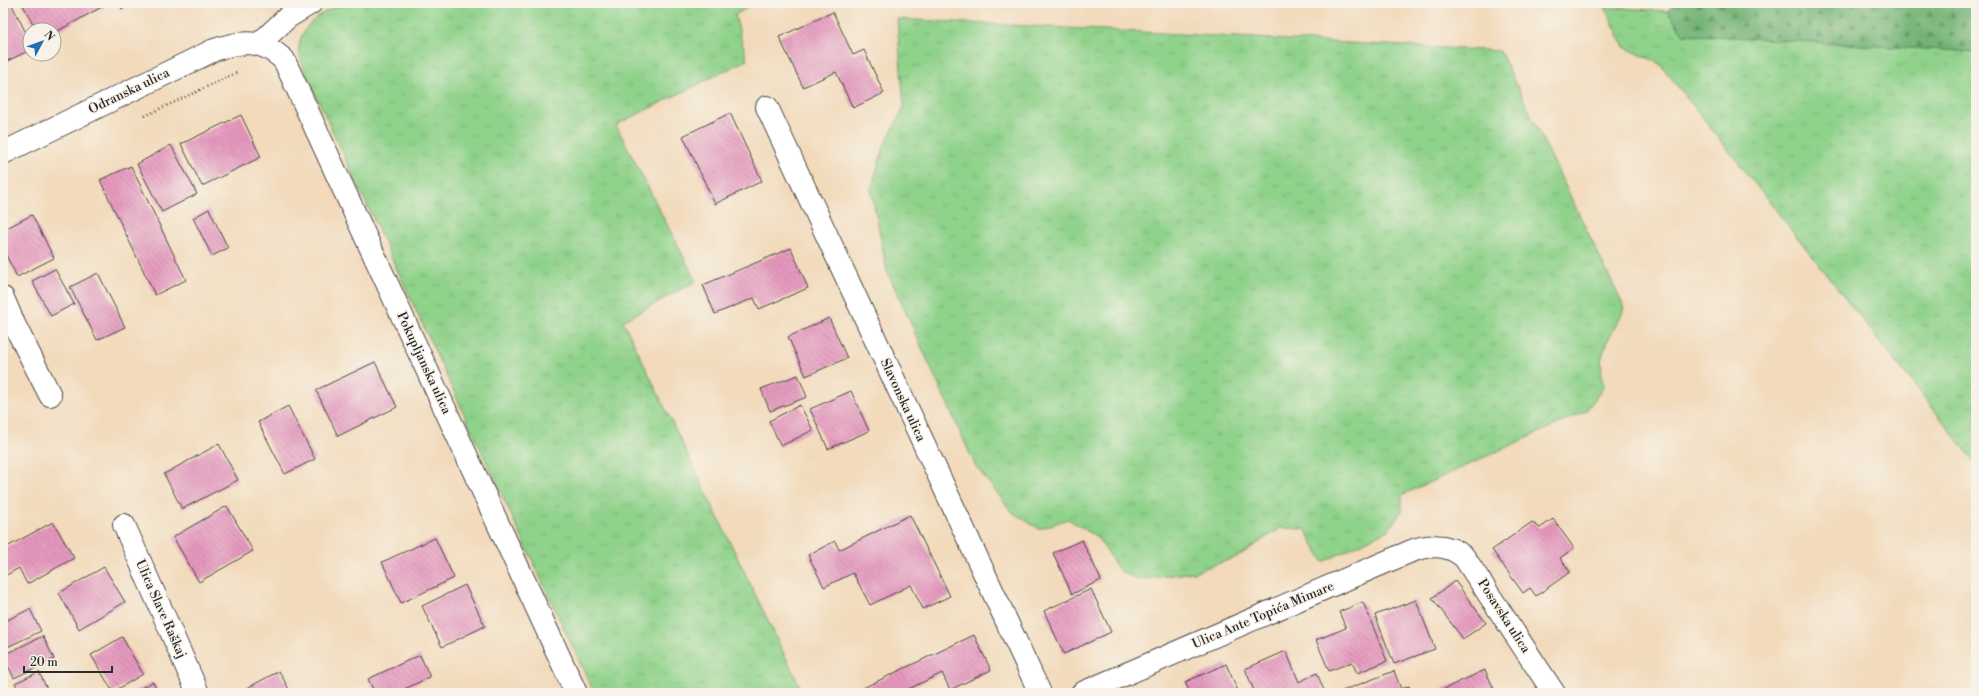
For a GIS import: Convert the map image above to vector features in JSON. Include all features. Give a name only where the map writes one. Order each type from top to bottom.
[{"type":"street","points":[[260,44],[288,17],[311,3]]},
{"type":"street","name":"Odranska ulica","points":[[3,153],[214,50],[229,44],[260,44]]},
{"type":"street","name":"Pokupljanska ulica","points":[[260,44],[274,50],[284,60],[576,693]]},
{"type":"street","name":"Slavonska ulica","points":[[767,107],[1040,693]]},
{"type":"street","points":[[3,298],[50,395]]},
{"type":"street","name":"Ulica Slave Raškaj","points":[[124,525],[198,693]]},
{"type":"street","name":"Ulica Ante Topića Mimare","points":[[1082,693],[1409,552],[1424,546],[1436,545],[1446,547]]},
{"type":"street","name":"Posavska ulica","points":[[1446,547],[1458,552],[1464,558],[1554,693]]},
{"type":"path","points":[[138,119],[244,69]]},
{"type":"green space","points":[[346,3],[755,3],[735,15],[747,60],[616,125],[696,281],[623,321],[803,693],[594,693],[302,64],[299,47],[304,31],[309,24],[330,9]]},
{"type":"green space","points":[[1676,3],[1976,3],[1976,52],[1683,34],[1667,11]]},
{"type":"green space","points":[[1605,7],[1667,11],[1683,34],[1976,52],[1976,463],[1660,64],[1624,47]]},
{"type":"green space","points":[[897,19],[1500,51],[1625,309],[1608,340],[1601,360],[1603,388],[1586,411],[1402,495],[1402,511],[1388,530],[1323,562],[1305,529],[1281,528],[1237,557],[1194,572],[1138,580],[1120,571],[1097,537],[1068,519],[1039,529],[1012,512],[975,465],[887,271],[871,189],[884,146],[904,107]]},
{"type":"building","points":[[3,3],[11,3],[22,25],[22,54],[3,63]]},
{"type":"building","points":[[22,3],[109,3],[62,29],[62,22],[32,22]]},
{"type":"building","points":[[118,3],[134,3],[122,9]]},
{"type":"building","points":[[833,12],[853,55],[864,50],[884,93],[853,108],[836,72],[803,87],[779,37]]},
{"type":"building","points":[[730,113],[762,181],[715,204],[683,136]]},
{"type":"building","points":[[241,115],[261,157],[202,186],[181,144]]},
{"type":"building","points":[[171,145],[197,194],[162,212],[137,164]]},
{"type":"building","points":[[131,166],[186,280],[155,295],[100,180]]},
{"type":"building","points":[[209,209],[228,248],[212,256],[193,218]]},
{"type":"building","points":[[32,215],[54,258],[17,277],[3,249],[3,230]]},
{"type":"building","points":[[791,248],[808,288],[759,309],[754,298],[715,314],[703,285]]},
{"type":"building","points":[[55,269],[74,304],[51,316],[32,281]]},
{"type":"building","points":[[98,273],[125,327],[97,340],[70,287]]},
{"type":"building","points":[[829,318],[847,358],[806,376],[788,337]]},
{"type":"building","points":[[375,362],[397,407],[338,436],[316,390]]},
{"type":"building","points":[[798,375],[807,397],[770,411],[761,389]]},
{"type":"building","points":[[851,391],[869,431],[828,449],[810,409]]},
{"type":"building","points":[[800,405],[813,430],[781,446],[769,421]]},
{"type":"building","points":[[288,406],[315,459],[285,474],[258,422]]},
{"type":"building","points":[[219,444],[238,480],[182,509],[164,474]]},
{"type":"building","points":[[227,506],[253,551],[199,582],[173,537]]},
{"type":"building","points":[[910,515],[950,596],[923,609],[911,585],[870,605],[853,573],[824,587],[808,555],[835,541],[839,550]]},
{"type":"building","points":[[1553,519],[1574,548],[1560,558],[1570,572],[1536,596],[1530,588],[1523,593],[1492,550],[1532,522],[1540,528]]},
{"type":"building","points":[[53,522],[74,558],[27,584],[19,568],[3,577],[3,549]]},
{"type":"building","points":[[435,538],[454,578],[401,603],[382,562]]},
{"type":"building","points":[[1082,540],[1101,580],[1072,594],[1053,553]]},
{"type":"building","points":[[104,567],[125,602],[79,629],[59,593]]},
{"type":"building","points":[[1455,581],[1486,623],[1463,639],[1432,598]]},
{"type":"building","points":[[465,585],[485,626],[442,647],[422,606]]},
{"type":"building","points":[[1091,589],[1111,632],[1064,654],[1044,611]]},
{"type":"building","points":[[1416,600],[1435,649],[1394,664],[1375,615]]},
{"type":"building","points":[[1363,602],[1387,661],[1357,673],[1352,662],[1329,671],[1316,640],[1346,628],[1339,612]]},
{"type":"building","points":[[30,609],[41,631],[3,649],[3,622]]},
{"type":"building","points":[[974,635],[991,670],[950,690],[942,673],[900,693],[865,693],[863,688]]},
{"type":"building","points":[[43,636],[54,659],[14,678],[3,655]]},
{"type":"building","points":[[122,637],[143,674],[113,692],[91,655]]},
{"type":"building","points":[[1286,651],[1299,682],[1317,673],[1325,693],[1255,693],[1245,669]]},
{"type":"building","points":[[420,655],[430,677],[396,693],[375,693],[368,679]]},
{"type":"building","points":[[1226,664],[1239,693],[1190,693],[1185,682]]},
{"type":"building","points":[[1485,670],[1496,693],[1435,693]]},
{"type":"building","points":[[279,671],[291,693],[238,693]]},
{"type":"building","points":[[1394,671],[1401,689],[1409,686],[1412,693],[1337,693]]},
{"type":"building","points":[[39,672],[49,693],[20,693],[15,683]]},
{"type":"building","points":[[153,682],[159,693],[131,693]]}]
